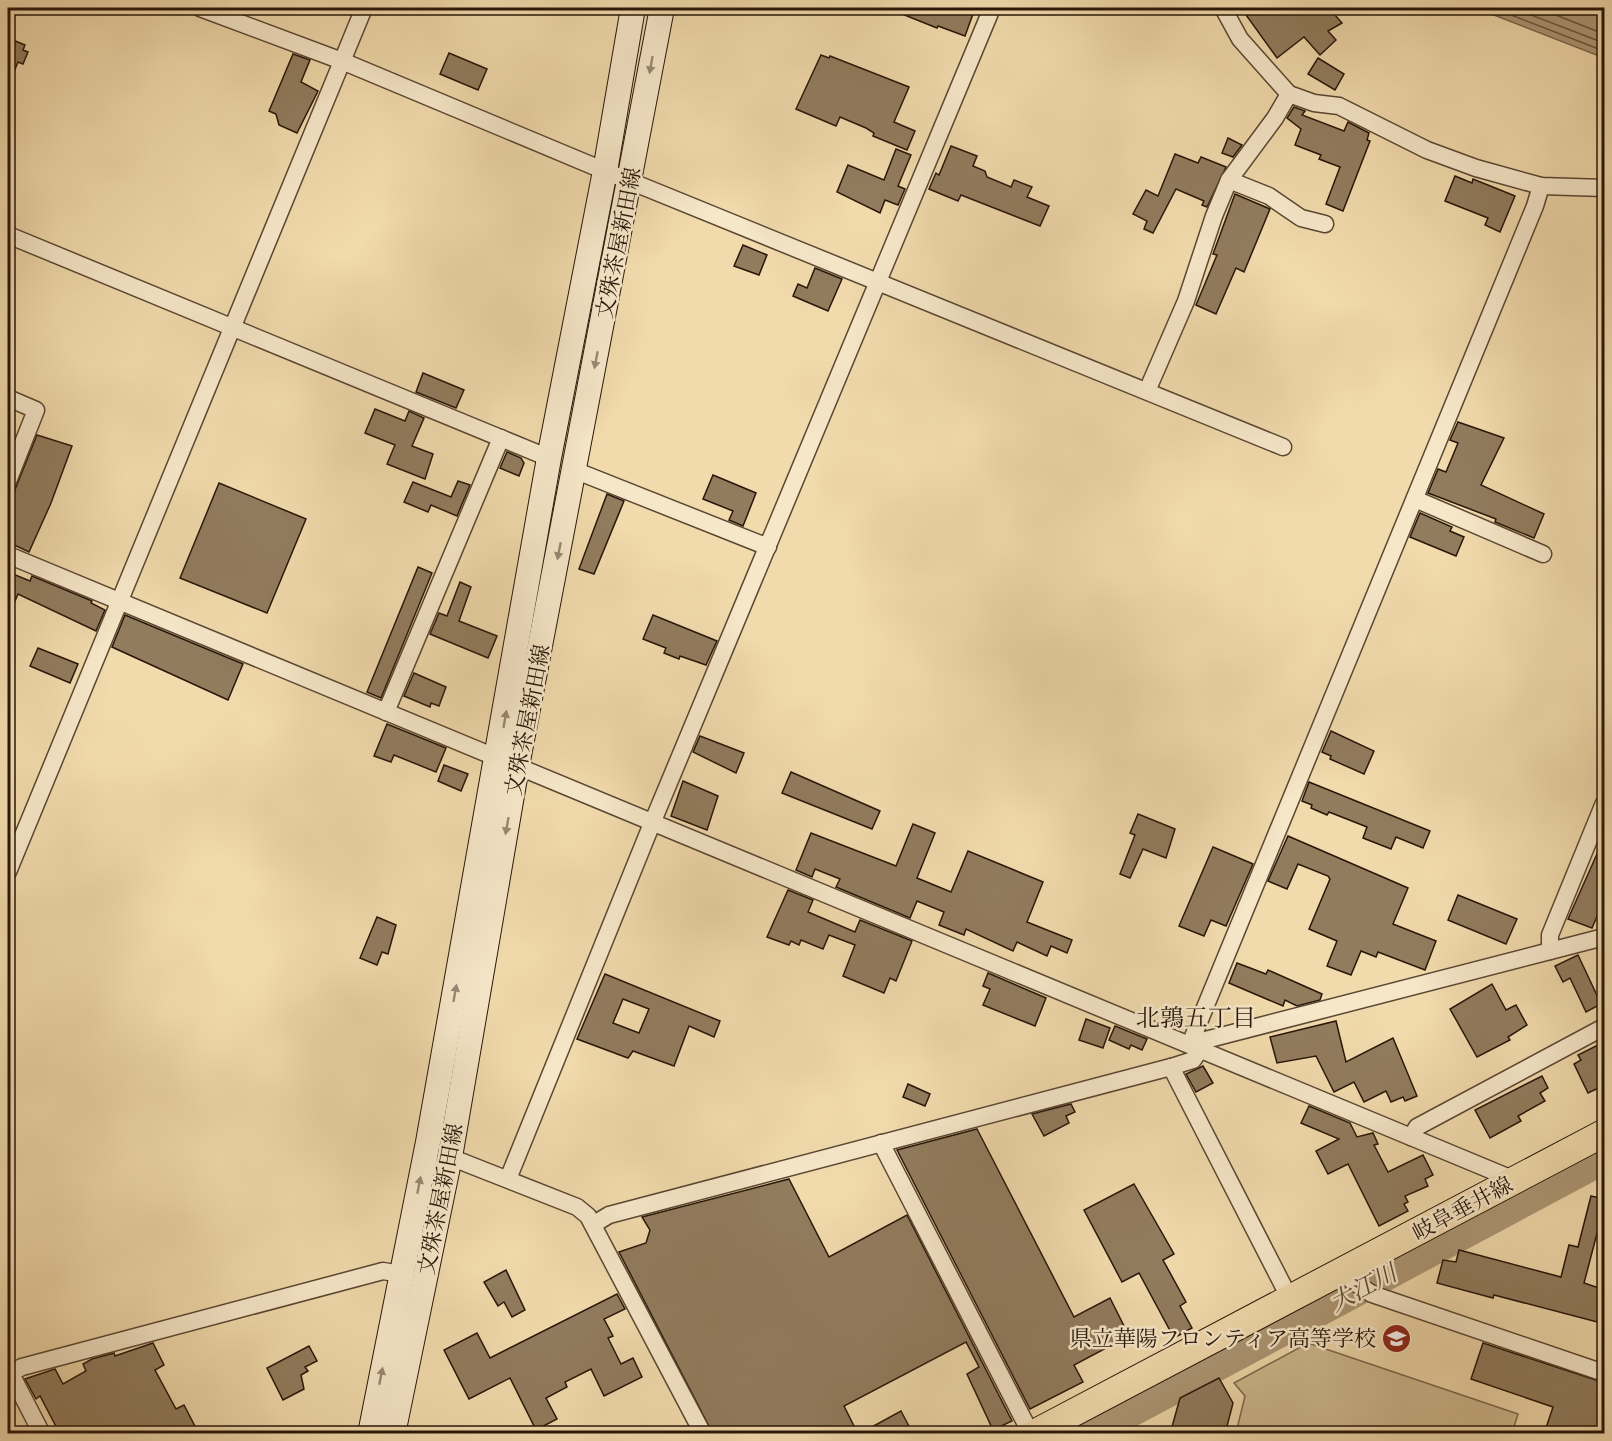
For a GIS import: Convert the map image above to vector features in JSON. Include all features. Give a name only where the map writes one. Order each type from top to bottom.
[{"type":"main road","name":"文殊茶屋新田線","points":[[393,1434],[450,1157],[508,762],[549,458],[605,171],[633,8]]},
{"type":"main road","name":"文殊茶屋新田線","points":[[370,1434],[401,1274],[508,762],[574,470],[662,8]]},
{"type":"main road","name":"岐阜垂井線","points":[[1032,1434],[1290,1299],[1348,1275],[1605,1133]]},
{"type":"street","points":[[200,8],[342,61],[605,171],[1283,447]]},
{"type":"street","points":[[8,872],[231,325],[364,8]]},
{"type":"street","points":[[1222,8],[1240,39],[1289,94],[1314,103],[1339,106],[1437,154],[1542,186],[1605,188]]},
{"type":"street","points":[[508,1179],[653,821],[879,281],[987,9]]},
{"type":"street","points":[[1147,391],[1190,291],[1214,216],[1229,180],[1275,118],[1289,94]]},
{"type":"street","points":[[1229,180],[1269,196],[1301,218],[1325,224]]},
{"type":"street","points":[[450,1157],[508,1179],[586,1215],[609,1215],[1193,1060],[1196,1046],[1542,186]]},
{"type":"street","points":[[8,235],[549,458]]},
{"type":"street","points":[[8,398],[36,410],[8,482]]},
{"type":"street","points":[[386,712],[501,438]]},
{"type":"street","points":[[574,470],[768,547]]},
{"type":"street","points":[[1415,499],[1543,554]]},
{"type":"street","points":[[8,555],[1196,1046],[1504,1176],[1512,1183]]},
{"type":"street","points":[[1550,951],[1550,935],[1605,803]]},
{"type":"street","points":[[1196,1046],[1605,937]]},
{"type":"street","points":[[1411,1137],[1417,1127],[1605,1028]]},
{"type":"street","points":[[1172,1067],[1290,1299]]},
{"type":"street","points":[[881,1143],[1032,1434]]},
{"type":"street","points":[[586,1215],[703,1434]]},
{"type":"street","points":[[42,1434],[9,1370],[383,1271],[401,1274]]},
{"type":"street","points":[[1348,1275],[1368,1291],[1605,1373]]},
{"type":"shaded area","points":[[1308,1343],[1518,1414],[1512,1433],[1236,1433],[1245,1396],[1234,1383]]},
{"type":"water","points":[[1476,8],[1604,8],[1604,58]]},
{"type":"building","points":[[887,8],[958,8],[973,14],[965,36],[938,26],[937,28]]},
{"type":"building","points":[[1255,8],[1278,8],[1283,14],[1294,8],[1329,8],[1342,23],[1328,31],[1336,40],[1320,55],[1304,37],[1277,58],[1246,15]]},
{"type":"building","points":[[8,38],[25,45],[23,50],[28,52],[23,64],[18,62],[8,86]]},
{"type":"building","points":[[449,53],[487,69],[478,90],[440,74]]},
{"type":"building","points":[[293,54],[310,60],[301,82],[318,91],[297,133],[279,125],[276,114],[269,111]]},
{"type":"building","points":[[821,55],[829,58],[830,56],[909,87],[894,122],[915,131],[907,150],[873,136],[874,133],[866,128],[840,117],[836,126],[796,109]]},
{"type":"building","points":[[1318,58],[1344,74],[1335,90],[1308,74]]},
{"type":"building","points":[[1294,107],[1305,111],[1302,115],[1344,131],[1348,122],[1369,133],[1367,140],[1370,141],[1343,211],[1326,204],[1340,167],[1319,159],[1321,155],[1295,145],[1301,129],[1287,118]]},
{"type":"building","points":[[1228,138],[1242,145],[1233,157],[1222,153]]},
{"type":"building","points":[[951,146],[977,156],[973,166],[985,171],[987,177],[1011,187],[1014,180],[1032,187],[1027,197],[1049,206],[1040,226],[961,195],[958,201],[929,189],[936,173],[939,175]]},
{"type":"building","points":[[896,149],[911,155],[898,186],[905,189],[898,205],[885,200],[880,213],[837,192],[848,165],[884,180]]},
{"type":"building","points":[[1175,154],[1198,163],[1201,157],[1226,167],[1207,207],[1202,205],[1204,201],[1176,189],[1153,233],[1144,229],[1147,221],[1133,214],[1146,190],[1158,196]]},
{"type":"building","points":[[1455,176],[1472,183],[1473,179],[1515,196],[1500,232],[1485,225],[1488,218],[1445,201]]},
{"type":"building","points":[[1235,194],[1270,209],[1244,272],[1236,268],[1216,314],[1196,305],[1217,255],[1213,254]]},
{"type":"building","points":[[743,245],[767,255],[759,275],[734,266]]},
{"type":"building","points":[[815,268],[842,279],[828,311],[793,296],[798,284],[807,288]]},
{"type":"building","points":[[423,373],[464,390],[456,408],[416,392]]},
{"type":"building","points":[[375,409],[405,421],[409,411],[424,418],[412,446],[433,454],[425,479],[387,464],[395,445],[365,433]]},
{"type":"building","points":[[1458,422],[1504,438],[1481,485],[1544,514],[1534,538],[1495,522],[1496,519],[1428,493],[1438,469],[1446,472],[1458,443],[1450,440]]},
{"type":"building","points":[[37,435],[72,446],[51,503],[29,552],[8,542],[8,507]]},
{"type":"building","points":[[507,452],[521,458],[524,463],[519,476],[500,468]]},
{"type":"building","points":[[713,475],[756,493],[743,526],[729,520],[733,511],[703,499]]},
{"type":"building","points":[[458,481],[470,485],[457,516],[431,505],[428,512],[404,502],[413,482],[451,497]]},
{"type":"building","points":[[219,483],[306,519],[267,613],[180,578]]},
{"type":"building","points":[[607,494],[624,501],[594,574],[579,569]]},
{"type":"building","points":[[1420,513],[1452,527],[1450,531],[1464,537],[1456,556],[1410,537]]},
{"type":"building","points":[[418,567],[432,573],[381,698],[367,692]]},
{"type":"building","points":[[8,572],[30,581],[32,576],[92,601],[91,603],[105,610],[96,631],[18,594],[8,618]]},
{"type":"building","points":[[460,582],[471,587],[459,621],[497,636],[488,658],[430,634],[439,613],[447,616]]},
{"type":"building","points":[[125,615],[243,664],[228,700],[112,647]]},
{"type":"building","points":[[653,615],[717,641],[706,665],[664,653],[666,648],[643,639]]},
{"type":"building","points":[[38,648],[78,664],[70,683],[30,666]]},
{"type":"building","points":[[414,673],[446,687],[439,706],[431,703],[430,707],[404,696]]},
{"type":"building","points":[[387,724],[446,748],[436,772],[394,755],[391,762],[374,756]]},
{"type":"building","points":[[1331,731],[1374,751],[1364,774],[1330,759],[1331,756],[1322,752]]},
{"type":"building","points":[[700,736],[744,753],[736,773],[693,752]]},
{"type":"building","points":[[444,765],[468,774],[461,791],[438,781]]},
{"type":"building","points":[[791,772],[880,811],[872,829],[782,793]]},
{"type":"building","points":[[683,781],[718,796],[707,830],[671,816]]},
{"type":"building","points":[[1309,782],[1430,831],[1423,848],[1396,837],[1391,849],[1363,838],[1367,827],[1329,812],[1327,815],[1311,808],[1312,805],[1302,801]]},
{"type":"building","points":[[1138,814],[1175,829],[1166,858],[1143,849],[1130,878],[1120,874],[1135,835],[1130,833]]},
{"type":"building","points":[[913,824],[935,833],[917,878],[951,892],[968,851],[1043,882],[1027,922],[1072,940],[1067,953],[1051,946],[1047,956],[1017,942],[1013,951],[966,929],[964,935],[939,925],[944,912],[917,901],[910,918],[836,887],[840,879],[815,869],[812,877],[796,870],[811,833],[896,866]]},
{"type":"building","points":[[1288,836],[1408,888],[1393,924],[1436,941],[1425,970],[1378,952],[1376,957],[1361,951],[1351,975],[1327,966],[1337,941],[1309,929],[1330,879],[1328,876],[1298,864],[1287,889],[1268,881]]},
{"type":"building","points":[[1605,836],[1605,898],[1592,928],[1568,919]]},
{"type":"building","points":[[1213,847],[1253,864],[1226,926],[1211,920],[1204,936],[1179,926]]},
{"type":"building","points":[[788,890],[813,900],[808,912],[855,932],[860,920],[912,941],[896,981],[890,978],[884,993],[843,976],[855,945],[829,935],[823,949],[801,940],[799,945],[791,941],[789,945],[767,937]]},
{"type":"building","points":[[1458,895],[1517,919],[1506,944],[1448,920]]},
{"type":"building","points":[[377,917],[396,925],[388,954],[382,952],[377,965],[360,958]]},
{"type":"building","points":[[1578,955],[1601,1004],[1586,1012],[1570,978],[1563,982],[1555,966]]},
{"type":"building","points":[[1237,963],[1266,974],[1268,970],[1322,994],[1320,1000],[1297,1006],[1285,1000],[1283,1006],[1229,983]]},
{"type":"building","points":[[988,973],[1046,998],[1035,1026],[983,1005],[990,989],[983,986]]},
{"type":"building","points":[[605,974],[720,1021],[714,1037],[689,1026],[674,1066],[633,1051],[628,1058],[577,1039]],"holes":[[[623,999],[649,1009],[639,1033],[613,1023]]]},
{"type":"building","points":[[1492,984],[1506,1010],[1516,1005],[1527,1025],[1508,1037],[1510,1040],[1477,1057],[1450,1009]]},
{"type":"building","points":[[1086,1019],[1110,1028],[1103,1048],[1079,1040]]},
{"type":"building","points":[[1336,1021],[1346,1062],[1393,1038],[1417,1096],[1405,1101],[1403,1097],[1391,1102],[1386,1091],[1364,1102],[1354,1082],[1334,1092],[1316,1056],[1277,1063],[1270,1037]]},
{"type":"building","points":[[1115,1026],[1147,1039],[1142,1050],[1131,1045],[1129,1049],[1109,1040]]},
{"type":"building","points":[[1598,1045],[1605,1058],[1605,1085],[1588,1093],[1574,1064],[1581,1060],[1578,1055]]},
{"type":"building","points":[[1203,1066],[1213,1083],[1196,1092],[1186,1074]]},
{"type":"building","points":[[1542,1076],[1548,1088],[1540,1093],[1545,1101],[1518,1116],[1521,1121],[1490,1138],[1475,1110]]},
{"type":"building","points":[[908,1084],[930,1094],[925,1106],[903,1097]]},
{"type":"building","points":[[1071,1104],[1075,1112],[1066,1116],[1069,1123],[1044,1136],[1032,1114]]},
{"type":"building","points":[[1309,1106],[1350,1123],[1357,1137],[1373,1133],[1378,1144],[1374,1145],[1388,1172],[1423,1155],[1433,1175],[1425,1179],[1428,1186],[1405,1196],[1408,1202],[1404,1204],[1408,1211],[1379,1226],[1348,1164],[1328,1174],[1316,1151],[1339,1139],[1301,1123]]},
{"type":"building","points":[[977,1129],[1074,1317],[1110,1298],[1129,1336],[1074,1365],[1083,1382],[1030,1409],[897,1150]]},
{"type":"building","points":[[789,1179],[829,1257],[907,1215],[1012,1421],[993,1430],[967,1374],[979,1367],[966,1342],[844,1406],[858,1434],[713,1434],[619,1252],[646,1243],[650,1230],[642,1217]]},
{"type":"building","points":[[1134,1184],[1174,1254],[1163,1260],[1186,1302],[1180,1306],[1192,1328],[1174,1338],[1139,1273],[1122,1282],[1084,1210]]},
{"type":"building","points":[[1591,1196],[1605,1199],[1605,1203],[1584,1283],[1605,1290],[1605,1324],[1494,1295],[1493,1298],[1437,1283],[1443,1260],[1456,1262],[1459,1250],[1561,1277],[1569,1245],[1578,1247]]},
{"type":"building","points":[[506,1270],[525,1310],[512,1317],[504,1302],[498,1306],[484,1282]]},
{"type":"building","points":[[617,1294],[625,1309],[604,1319],[613,1336],[608,1338],[621,1364],[633,1358],[642,1377],[604,1396],[591,1369],[565,1382],[567,1387],[546,1398],[557,1419],[536,1430],[510,1378],[469,1399],[444,1350],[477,1333],[490,1358]]},
{"type":"building","points":[[153,1343],[164,1365],[155,1370],[176,1409],[184,1405],[199,1434],[60,1434],[40,1396],[36,1399],[25,1379],[55,1369],[63,1384],[86,1371],[83,1364],[92,1359],[114,1353],[115,1356]]},
{"type":"building","points":[[1483,1343],[1605,1383],[1605,1434],[1544,1434],[1553,1407],[1471,1379]]},
{"type":"building","points":[[309,1346],[317,1361],[305,1367],[308,1371],[301,1375],[304,1389],[283,1400],[267,1368]]},
{"type":"building","points":[[1219,1378],[1233,1403],[1225,1434],[1170,1434],[1180,1398]]},
{"type":"building","points":[[901,1411],[913,1434],[859,1434]]},
{"type":"waterway","name":"大江川","points":[[1090,1434],[1604,1159]]},
{"type":"place","name":"県立華陽フロンティア高等学校","points":[[1397,1338]]},
{"type":"district","name":"北鶉五丁目","points":[[1196,1018]]}]
